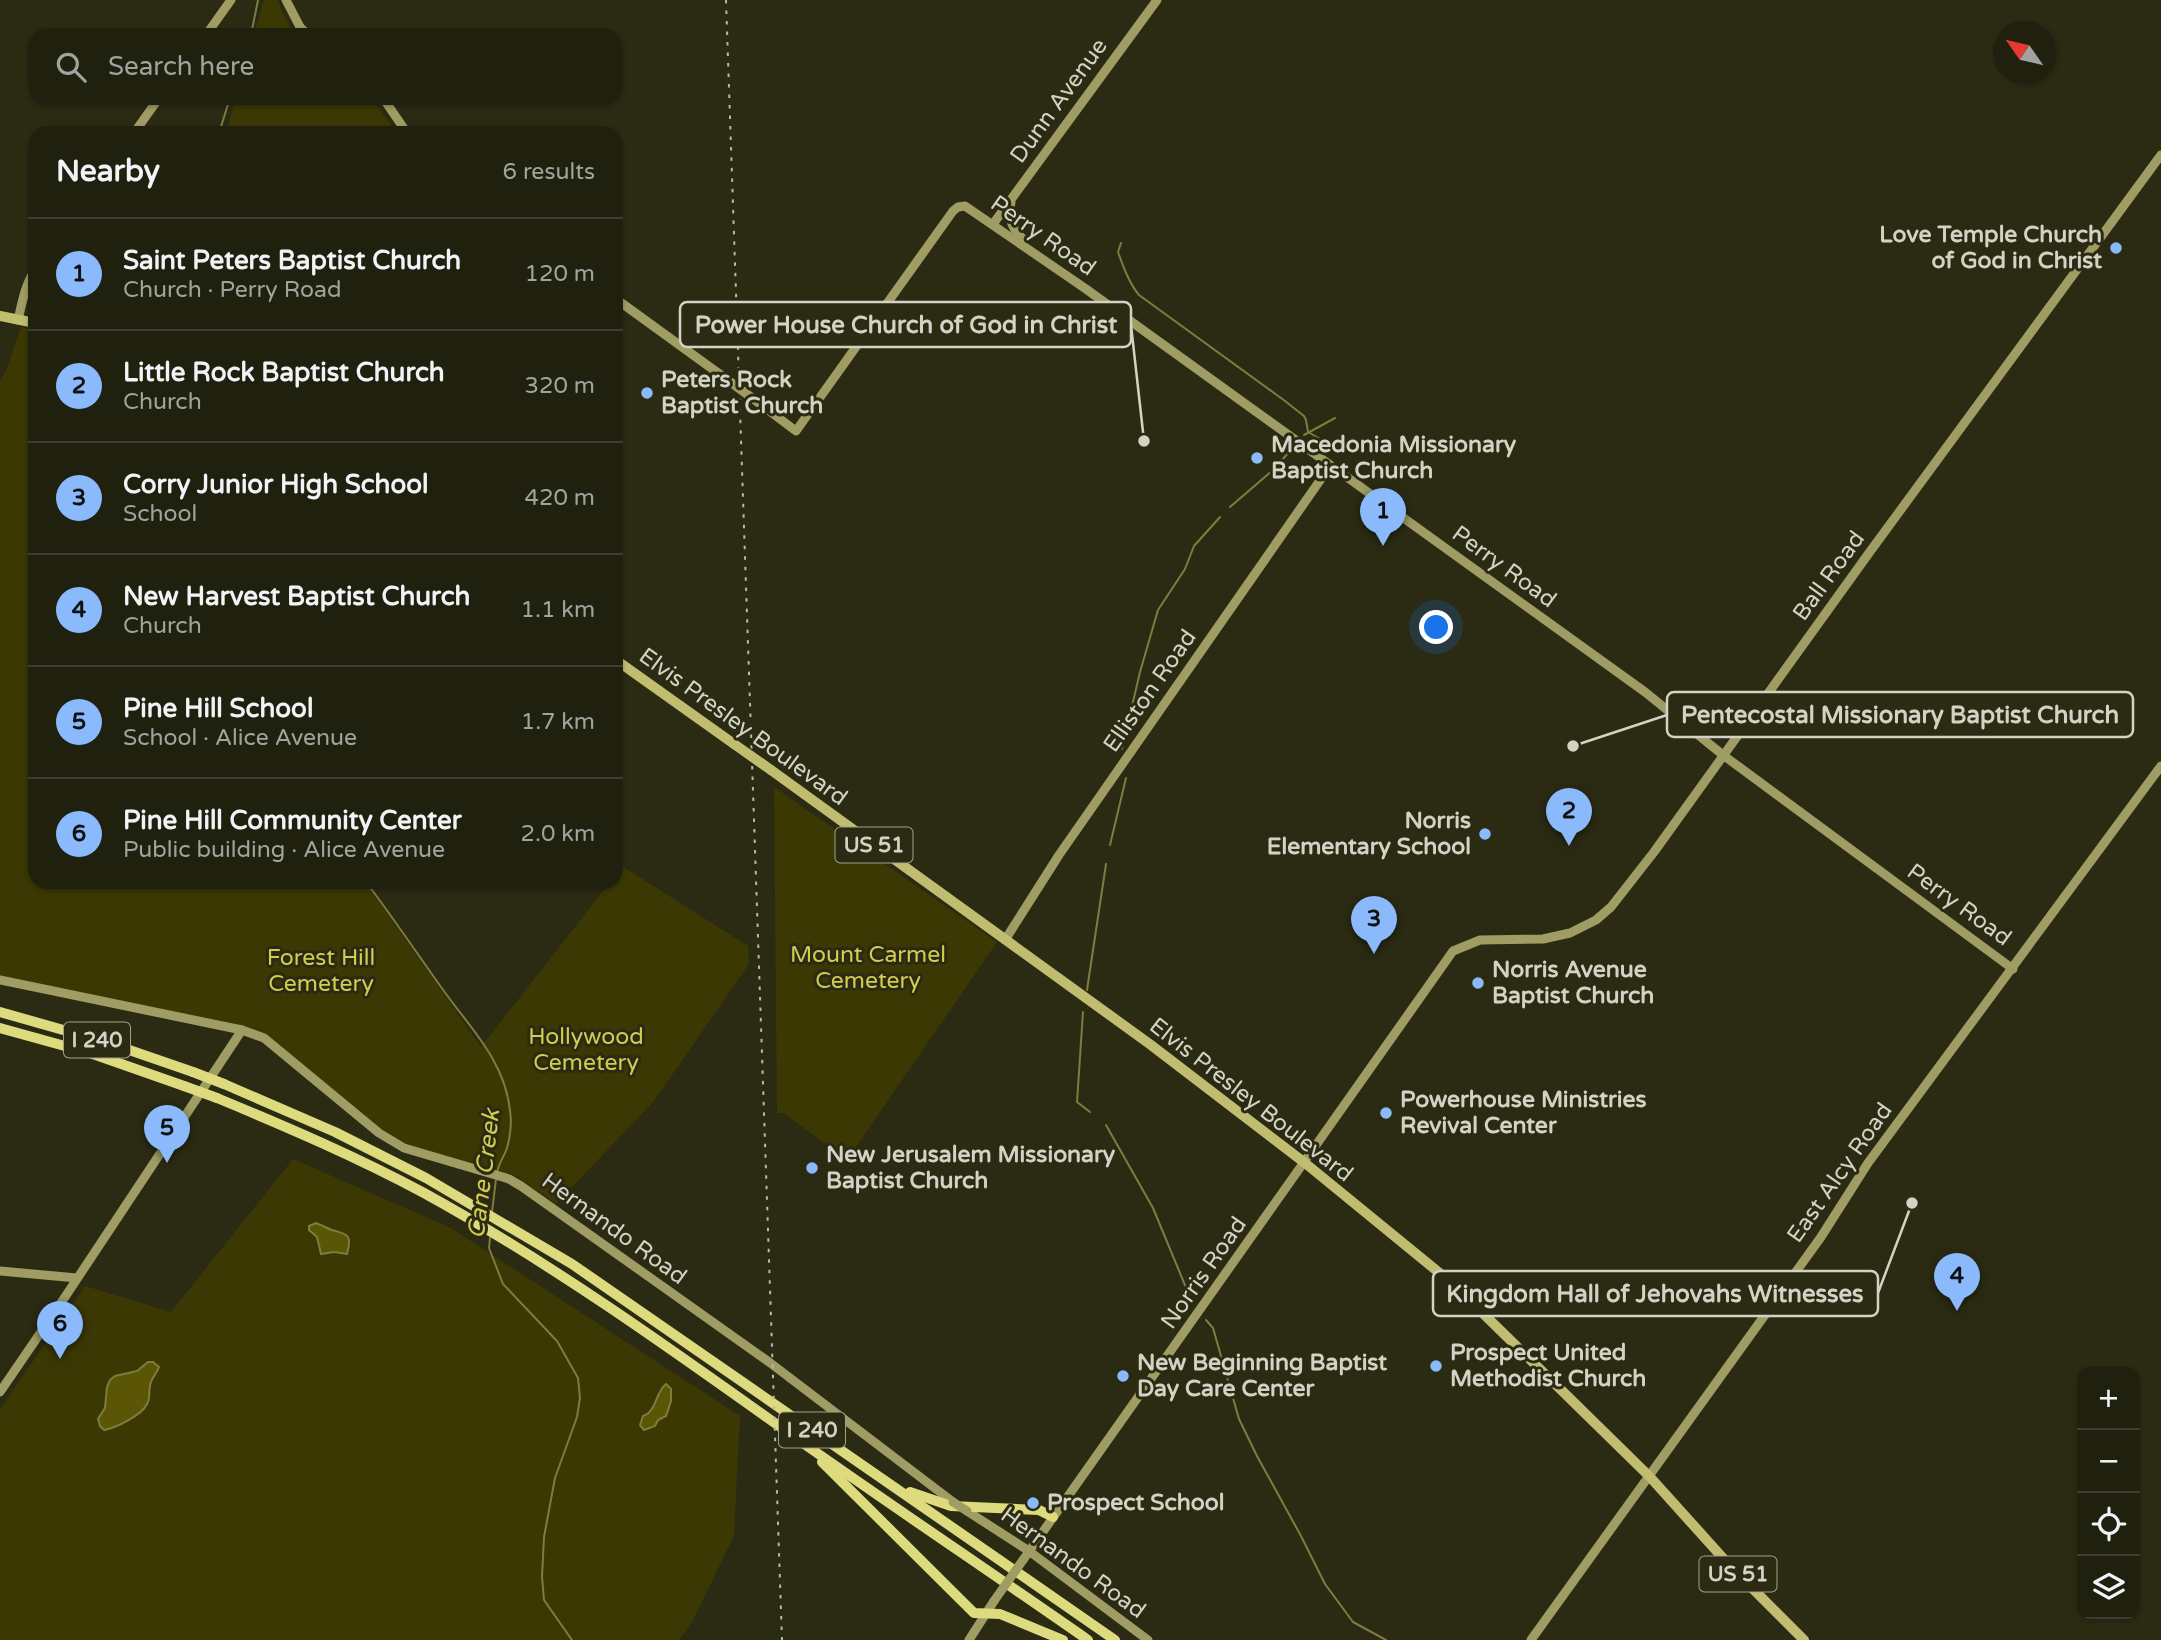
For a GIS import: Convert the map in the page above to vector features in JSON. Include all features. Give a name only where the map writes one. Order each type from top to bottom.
[{"type":"highway","name":"I 240","points":[[0,1012],[109,1043],[224,1084],[335,1132],[426,1178],[508,1224],[592,1278],[1115,1640]]},
{"type":"highway","name":"I 240","points":[[0,1028],[90,1054],[217,1098],[341,1151],[478,1224],[593,1297],[1088,1640]]},
{"type":"highway","points":[[800,1440],[974,1612],[1000,1614],[1063,1640]]},
{"type":"highway","points":[[887,1482],[951,1506],[1039,1510],[1053,1517]]},
{"type":"main road","points":[[0,316],[28,322]]},
{"type":"main road","name":"Elvis Presley Boulevard","points":[[623,665],[1123,1025],[1305,1163],[1453,1284],[1650,1477],[1731,1567],[1804,1640]]},
{"type":"street","points":[[211,28],[231,0]]},
{"type":"street","points":[[286,0],[301,28]]},
{"type":"street","name":"Dunn Avenue","points":[[993,224],[1157,0]]},
{"type":"street","points":[[139,126],[154,105]]},
{"type":"street","points":[[388,105],[402,126]]},
{"type":"street","name":"Ball Road","points":[[1480,940],[1543,939],[1570,933],[1596,919],[1623,894],[2161,155]]},
{"type":"street","points":[[1013,197],[1010,222],[1014,232],[1040,257]]},
{"type":"street","name":"Perry Road","points":[[623,304],[796,431],[953,211],[965,206],[1040,257],[1645,692],[1723,755],[2013,969]]},
{"type":"street","points":[[18,320],[28,284]]},
{"type":"street","name":"Elliston Road","points":[[1005,940],[1059,855],[1330,466]]},
{"type":"street","name":"East Alcy Road","points":[[1531,1640],[1821,1237],[1868,1163],[2161,766]]},
{"type":"street","name":"Norris Road","points":[[969,1640],[1453,951],[1480,940]]},
{"type":"street","name":"Hernando Road","points":[[0,980],[242,1030],[264,1038],[387,1138],[404,1148],[509,1179],[769,1362],[1026,1556],[1147,1640]]},
{"type":"street","points":[[0,1392],[242,1030]]},
{"type":"street","points":[[0,1271],[77,1278]]},
{"type":"green space","points":[[264,0],[278,0],[291,28],[256,28]]},
{"type":"green space","points":[[234,105],[376,105],[392,126],[228,126]]},
{"type":"green space","name":"Forest Hill Cemetery","points":[[21,327],[28,328],[28,889],[370,889],[481,1047],[605,889],[623,889],[623,867],[748,946],[749,964],[654,1101],[556,1204],[518,1177],[404,1145],[373,1125],[256,1031],[0,978],[0,380],[6,371]]},
{"type":"green space","name":"Mount Carmel Cemetery","points":[[774,787],[997,942],[847,1160],[784,1113],[777,1113]]},
{"type":"green space","points":[[293,1159],[451,1228],[740,1416],[734,1536],[692,1622],[679,1640],[0,1640],[0,1409],[85,1286],[171,1312]]},
{"type":"shaded area","points":[[316,1223],[348,1237],[347,1254],[321,1254],[317,1237],[309,1230],[309,1226]]},
{"type":"shaded area","points":[[148,1362],[159,1367],[150,1385],[147,1404],[128,1420],[104,1430],[98,1419],[105,1408],[110,1380],[115,1376],[137,1371]]},
{"type":"shaded area","points":[[666,1384],[671,1389],[671,1401],[666,1416],[658,1420],[655,1426],[644,1430],[640,1425],[643,1416],[651,1410]]},
{"type":"waterway","name":"Cane Creek","points":[[252,28],[258,0]]},
{"type":"waterway","name":"Cane Creek","points":[[221,126],[228,105]]},
{"type":"waterway","points":[[1121,243],[1118,252],[1129,280],[1139,295],[1285,401],[1304,416],[1308,432],[1336,448]]},
{"type":"waterway","points":[[1304,435],[1335,418]]},
{"type":"waterway","points":[[1230,507],[1273,470],[1290,451]]},
{"type":"waterway","points":[[1122,749],[1158,610],[1185,569],[1194,546],[1220,517]]},
{"type":"waterway","points":[[1110,845],[1126,778]]},
{"type":"waterway","points":[[1087,990],[1106,864]]},
{"type":"waterway","name":"Cane Creek","points":[[371,889],[484,1045],[501,1076],[507,1093],[511,1125],[507,1148],[497,1173]]},
{"type":"waterway","points":[[1083,1012],[1077,1102],[1090,1112]]},
{"type":"waterway","points":[[1106,1125],[1153,1208],[1192,1302]]},
{"type":"waterway","name":"Cane Creek","points":[[492,1212],[496,1179]]},
{"type":"waterway","name":"Cane Creek","points":[[490,1238],[489,1248],[503,1284],[557,1341],[578,1378],[580,1398],[577,1417],[555,1478],[544,1537],[542,1577],[544,1600],[572,1640]]},
{"type":"waterway","points":[[1206,1320],[1213,1328],[1239,1419],[1325,1584],[1353,1622],[1386,1640]]},
{"type":"railway","points":[[726,0],[782,1640]]},
{"type":"place","name":"Love Temple Church of God in Christ","points":[[2116,248]]},
{"type":"place","name":"Peters Rock Baptist Church","points":[[647,393]]},
{"type":"place","name":"Power House Church of God in Christ","points":[[1144,441]]},
{"type":"place","name":"Macedonia Missionary Baptist Church","points":[[1257,458]]},
{"type":"place","name":"Saint Peters Baptist Church","points":[[1383,546]]},
{"type":"place","name":"Pentecostal Missionary Baptist Church","points":[[1573,746]]},
{"type":"place","name":"Norris Elementary School","points":[[1485,834]]},
{"type":"place","name":"Little Rock Baptist Church","points":[[1569,846]]},
{"type":"place","name":"Corry Junior High School","points":[[1374,954]]},
{"type":"place","name":"Norris Avenue Baptist Church","points":[[1478,983]]},
{"type":"place","name":"Powerhouse Ministries Revival Center","points":[[1386,1113]]},
{"type":"place","name":"Pine Hill School","points":[[167,1163]]},
{"type":"place","name":"New Jerusalem Missionary Baptist Church","points":[[812,1168]]},
{"type":"place","name":"Kingdom Hall of Jehovahs Witnesses","points":[[1912,1203]]},
{"type":"place","name":"New Harvest Baptist Church","points":[[1957,1311]]},
{"type":"place","name":"Pine Hill Community Center","points":[[60,1359]]},
{"type":"place","name":"Prospect United Methodist Church","points":[[1436,1366]]},
{"type":"place","name":"New Beginning Baptist Day Care Center","points":[[1123,1376]]},
{"type":"place","name":"Prospect School","points":[[1033,1503]]},
{"type":"park label","name":"Hollywood Cemetery","points":[[586,1050]]}]
